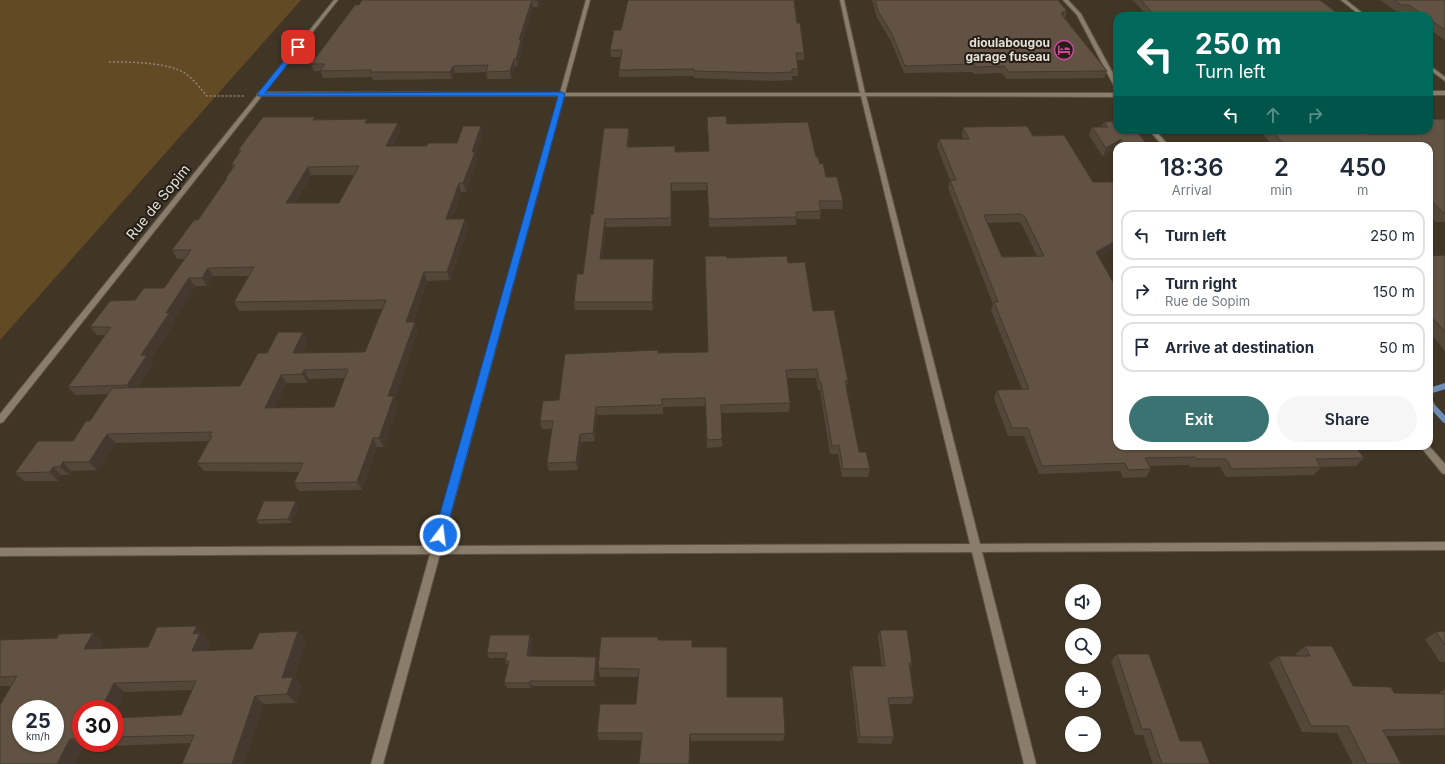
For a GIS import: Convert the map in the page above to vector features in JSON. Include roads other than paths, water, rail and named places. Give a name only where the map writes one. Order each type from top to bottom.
[{"type":"street","name":"Rue de Sopim","points":[[0,420],[336,0]]},
{"type":"street","points":[[377,764],[588,0]]},
{"type":"street","points":[[842,0],[863,94],[1030,764]]},
{"type":"street","points":[[1065,0],[1079,14],[1113,78]]},
{"type":"street","points":[[1343,0],[1359,12]]},
{"type":"street","points":[[1433,70],[1445,80]]},
{"type":"street","points":[[1433,93],[1445,93]]},
{"type":"street","points":[[260,94],[1113,95]]},
{"type":"street","points":[[1156,134],[1162,142]]},
{"type":"street","points":[[1428,450],[1445,470]]},
{"type":"street","points":[[0,552],[1445,546]]},
{"type":"waterway","points":[[1433,390],[1445,386]]},
{"type":"waterway","points":[[1433,407],[1445,420]]},
{"type":"place","name":"dioulabougou garage fuseau","points":[[1064,50]]}]
